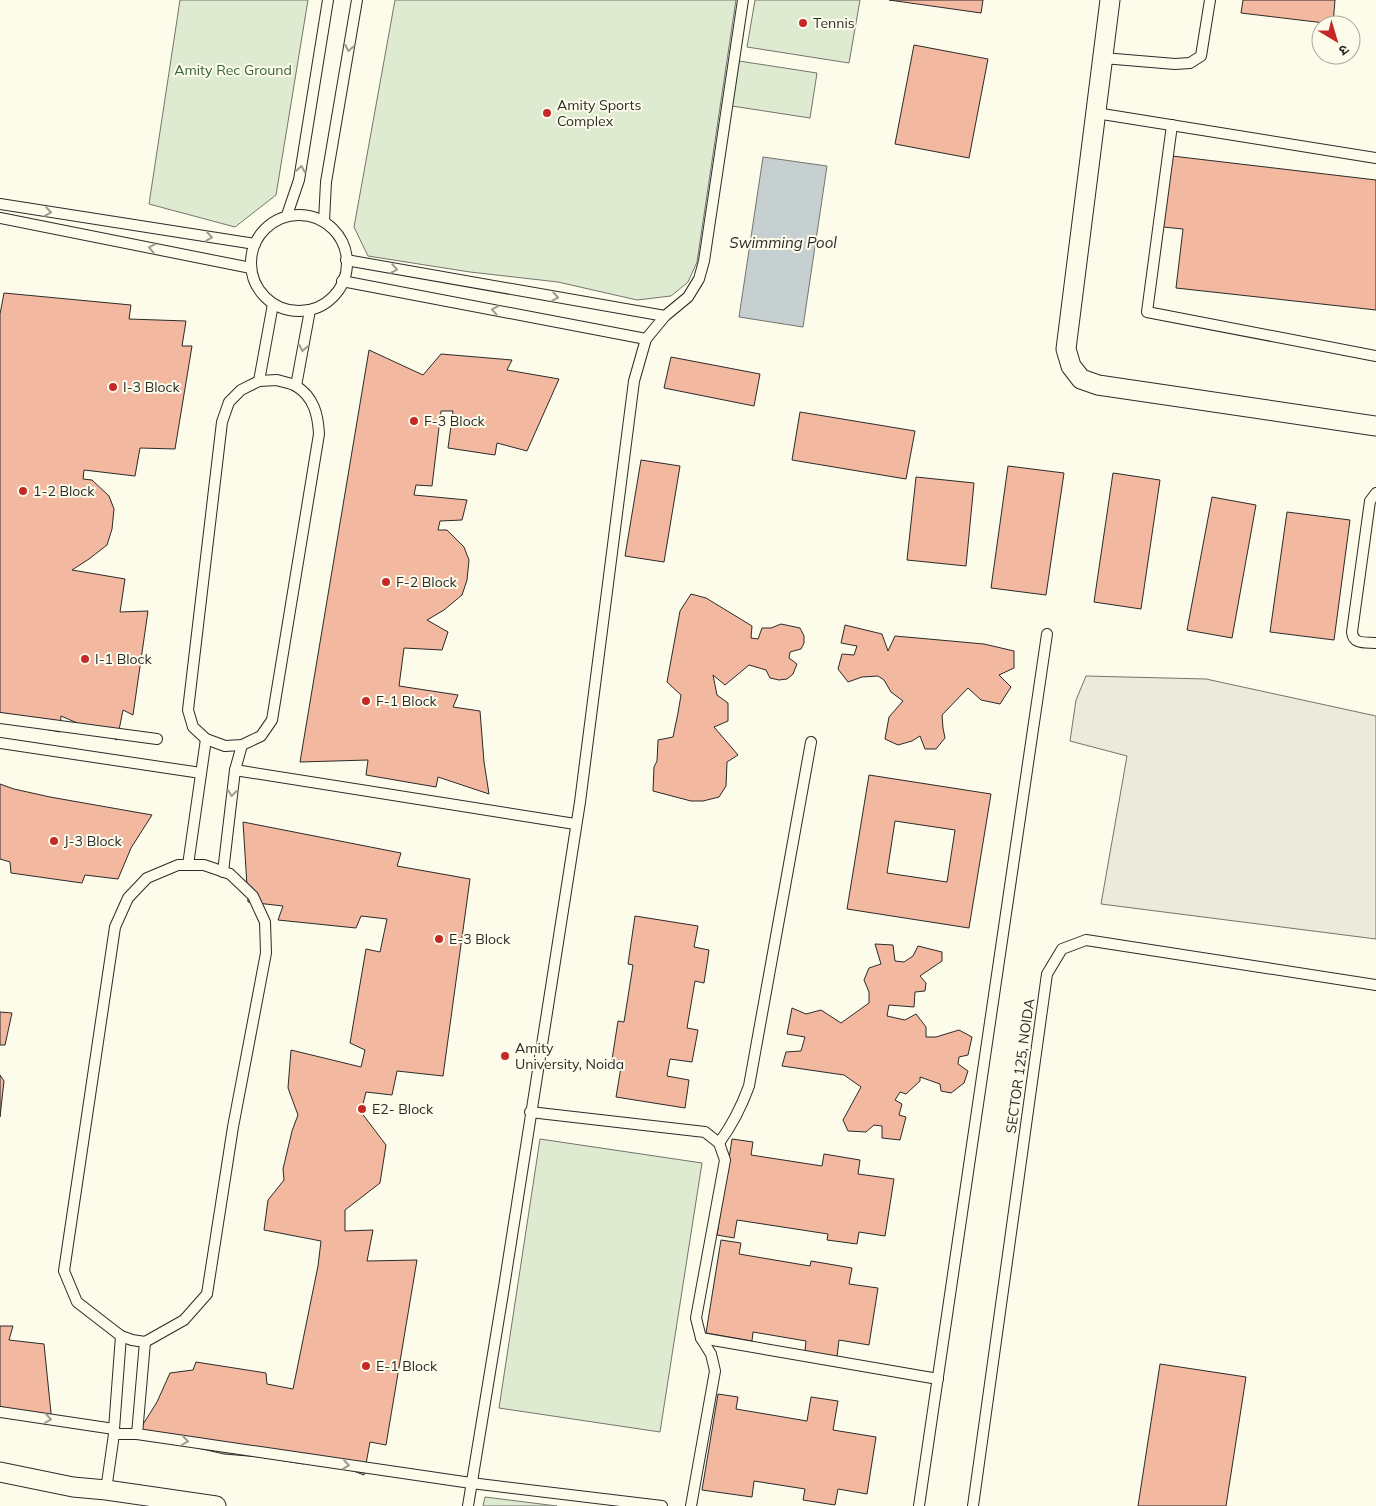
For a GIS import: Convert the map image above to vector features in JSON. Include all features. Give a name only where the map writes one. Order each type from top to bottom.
[{"type":"street","points":[[1110,0],[1066,349],[1071,366],[1081,378],[1098,385],[1376,426]]},
{"type":"street","points":[[0,1472],[74,1487],[216,1506]]},
{"type":"lane","points":[[287,215],[299,180],[328,0]]},
{"type":"lane","points":[[324,221],[326,182],[357,0]]},
{"type":"lane","points":[[468,1506],[580,802],[634,381],[646,339],[665,316],[688,297],[699,279],[704,260],[743,0]]},
{"type":"lane","points":[[1103,58],[1174,64],[1190,63],[1201,56],[1210,0]]},
{"type":"lane","points":[[1096,113],[1376,158]]},
{"type":"lane","points":[[1172,125],[1147,312],[1376,356]]},
{"type":"lane","points":[[0,204],[255,244]]},
{"type":"lane","points":[[305,214],[324,221],[337,233],[346,251],[347,269],[340,289],[328,301],[310,310],[292,311],[273,304],[260,292],[251,274],[250,256],[257,237],[269,224],[287,215],[305,214]]},
{"type":"lane","points":[[0,218],[251,268]]},
{"type":"lane","points":[[346,260],[665,316]]},
{"type":"lane","points":[[342,281],[646,339]]},
{"type":"lane","points":[[260,381],[273,304]]},
{"type":"lane","points":[[296,386],[310,310]]},
{"type":"lane","points":[[277,380],[296,386],[309,398],[318,416],[319,434],[272,720],[261,736],[242,745],[225,746],[206,739],[193,727],[188,710],[222,422],[229,402],[241,390],[260,381],[277,380]]},
{"type":"lane","points":[[1376,493],[1370,501],[1352,632],[1353,638],[1356,641],[1376,643]]},
{"type":"lane","points":[[919,1506],[1047,634]]},
{"type":"lane","points":[[0,718],[157,738]]},
{"type":"lane","points":[[188,865],[206,739]]},
{"type":"lane","points":[[719,1143],[731,1127],[742,1106],[749,1086],[811,742]]},
{"type":"lane","points":[[0,743],[201,773]]},
{"type":"lane","points":[[223,872],[235,770],[242,745]]},
{"type":"lane","points":[[235,770],[575,824]]},
{"type":"lane","points":[[204,864],[230,874],[254,896],[266,922],[266,952],[233,1127],[207,1294],[184,1320],[145,1342],[121,1336],[77,1302],[64,1271],[115,928],[128,898],[147,878],[178,865],[188,865],[204,864]]},
{"type":"lane","name":"SECTOR 125, NOIDA","points":[[973,1506],[1047,974],[1062,949],[1086,940],[1376,985]]},
{"type":"lane","points":[[530,1112],[705,1132],[719,1143],[725,1160],[696,1318],[702,1338],[712,1354],[715,1371],[691,1506]]},
{"type":"lane","points":[[106,1490],[114,1431],[121,1336]]},
{"type":"lane","points":[[702,1338],[938,1379]]},
{"type":"lane","points":[[137,1434],[145,1342]]},
{"type":"lane","points":[[0,1412],[114,1431],[471,1483],[662,1506]]},
{"type":"green space","name":"Amity Rec Ground","points":[[180,0],[308,0],[276,195],[235,227],[149,204]]},
{"type":"green space","name":"Amity Sports Complex","points":[[395,0],[736,0],[697,262],[688,282],[671,296],[637,300],[558,282],[470,272],[368,256],[354,227]]},
{"type":"green space","name":"Tennis","points":[[755,0],[860,0],[849,63],[747,47]]},
{"type":"green space","points":[[739,61],[817,73],[810,118],[732,106]]},
{"type":"green space","points":[[540,1139],[702,1163],[660,1432],[499,1408]]},
{"type":"green space","points":[[485,1497],[557,1506],[483,1506]]},
{"type":"shaded area","points":[[1086,676],[1206,679],[1376,716],[1376,939],[1101,904],[1127,756],[1070,741],[1076,700]]},
{"type":"water","name":"Swimming Pool","points":[[763,157],[827,166],[803,327],[739,317]]},
{"type":"building","points":[[889,0],[983,0],[981,13]]},
{"type":"building","points":[[1243,0],[1335,0],[1334,15],[1311,15],[1311,21],[1241,13]]},
{"type":"building","points":[[914,45],[988,59],[969,158],[895,144]]},
{"type":"building","points":[[1172,156],[1376,180],[1376,310],[1176,288],[1183,229],[1163,227]]},
{"type":"building","points":[[4,293],[131,305],[129,319],[186,321],[182,346],[192,346],[175,449],[140,448],[135,476],[84,470],[83,479],[92,480],[109,496],[114,509],[112,529],[107,545],[72,570],[125,579],[120,612],[148,611],[133,715],[123,710],[117,740],[61,716],[60,732],[0,720],[0,314]]},
{"type":"building","points":[[369,350],[423,375],[441,354],[512,360],[507,370],[559,379],[527,451],[497,443],[495,455],[448,448],[453,411],[441,411],[432,486],[416,485],[414,495],[467,500],[462,520],[440,521],[438,530],[447,530],[464,547],[469,560],[467,580],[462,595],[444,610],[427,620],[448,632],[442,650],[404,648],[399,686],[458,695],[453,707],[480,711],[484,762],[489,794],[438,777],[436,787],[366,775],[368,760],[300,762]]},
{"type":"building","points":[[671,357],[760,374],[754,406],[664,388]]},
{"type":"building","points":[[800,412],[915,431],[906,479],[792,460]]},
{"type":"building","points":[[641,460],[680,466],[664,562],[625,556]]},
{"type":"building","points":[[1008,466],[1064,473],[1046,595],[991,588]]},
{"type":"building","points":[[1113,473],[1160,480],[1141,609],[1094,602]]},
{"type":"building","points":[[916,477],[974,483],[966,566],[907,560]]},
{"type":"building","points":[[1212,497],[1256,505],[1232,638],[1187,630]]},
{"type":"building","points":[[1287,512],[1350,520],[1334,640],[1270,632]]},
{"type":"building","points":[[691,594],[706,598],[752,626],[751,638],[758,639],[762,628],[771,628],[781,624],[800,628],[804,636],[804,643],[801,649],[790,652],[789,658],[797,664],[793,674],[787,679],[770,678],[766,670],[749,665],[725,685],[713,675],[717,695],[728,703],[728,721],[714,727],[738,755],[727,762],[726,786],[719,797],[703,801],[691,801],[653,791],[658,740],[673,737],[678,713],[681,695],[667,682],[680,611]]},
{"type":"building","points":[[845,625],[882,634],[888,651],[895,636],[984,644],[1014,651],[1014,668],[999,675],[1011,687],[1000,704],[981,700],[968,688],[942,715],[945,738],[936,749],[925,749],[920,736],[912,741],[898,745],[885,739],[889,717],[903,701],[891,692],[884,680],[878,676],[862,677],[848,682],[838,669],[842,654],[854,655],[857,646],[841,643]]},
{"type":"building","points":[[869,775],[991,794],[969,928],[847,909]],"holes":[[[895,821],[955,830],[947,882],[887,873]]]},
{"type":"building","points":[[0,784],[50,797],[152,815],[131,848],[118,879],[85,875],[82,883],[11,873],[10,862],[0,859]]},
{"type":"building","points":[[243,822],[401,853],[397,866],[470,879],[443,1076],[397,1071],[392,1095],[366,1092],[361,1112],[386,1145],[380,1183],[345,1210],[345,1231],[373,1230],[367,1261],[417,1260],[386,1445],[370,1442],[364,1475],[306,1453],[304,1464],[224,1454],[137,1434],[157,1402],[170,1373],[193,1370],[196,1362],[266,1373],[267,1384],[293,1389],[318,1266],[321,1241],[264,1230],[268,1200],[284,1180],[283,1169],[298,1115],[288,1088],[291,1050],[361,1067],[365,1050],[350,1043],[366,949],[380,952],[387,919],[361,916],[356,928],[278,920],[283,906],[248,902]]},
{"type":"building","points":[[635,916],[698,926],[694,947],[709,950],[704,983],[695,981],[687,1028],[698,1030],[692,1062],[670,1059],[667,1076],[689,1080],[685,1108],[616,1097],[621,1067],[611,1066],[618,1021],[624,1022],[633,965],[628,964]]},
{"type":"building","points":[[875,944],[893,945],[895,961],[904,962],[913,956],[918,946],[942,952],[942,961],[920,976],[926,983],[925,991],[915,992],[914,1007],[889,1005],[887,1016],[905,1020],[916,1014],[926,1027],[926,1037],[936,1037],[959,1030],[972,1037],[968,1055],[959,1057],[958,1064],[968,1071],[964,1083],[951,1093],[941,1091],[940,1084],[920,1077],[920,1081],[906,1094],[900,1092],[895,1100],[902,1104],[899,1115],[906,1117],[900,1140],[882,1138],[882,1126],[874,1125],[866,1132],[848,1131],[843,1120],[861,1087],[844,1075],[782,1066],[786,1052],[801,1051],[805,1037],[787,1034],[792,1008],[806,1014],[821,1010],[841,1023],[869,1003],[869,992],[864,980],[869,968],[881,964]]},
{"type":"building","points":[[0,1012],[12,1013],[5,1045],[0,1045]]},
{"type":"building","points":[[0,1075],[4,1081],[0,1117]]},
{"type":"building","points":[[732,1139],[753,1142],[751,1155],[822,1166],[824,1154],[860,1160],[858,1174],[894,1179],[885,1236],[859,1232],[857,1244],[827,1240],[828,1234],[737,1220],[734,1238],[717,1235]]},
{"type":"building","points":[[721,1240],[741,1243],[739,1254],[810,1266],[811,1261],[852,1268],[849,1284],[878,1288],[869,1345],[839,1340],[837,1357],[805,1351],[806,1341],[753,1332],[752,1341],[706,1333]]},
{"type":"building","points":[[0,1326],[13,1326],[9,1340],[44,1344],[52,1423],[0,1416]]},
{"type":"building","points":[[1160,1364],[1246,1377],[1226,1506],[1138,1506]]},
{"type":"building","points":[[718,1394],[738,1397],[736,1409],[807,1421],[811,1397],[838,1401],[833,1430],[876,1437],[867,1494],[838,1489],[835,1505],[803,1500],[805,1489],[754,1481],[752,1497],[702,1490]]},
{"type":"place","name":"Tennis","points":[[803,23]]},
{"type":"place","name":"Amity Sports Complex","points":[[547,113]]},
{"type":"place","name":"I-3 Block","points":[[113,387]]},
{"type":"place","name":"F-3 Block","points":[[414,421]]},
{"type":"place","name":"1-2 Block","points":[[23,491]]},
{"type":"place","name":"F-2 Block","points":[[386,582]]},
{"type":"place","name":"I-1 Block","points":[[85,659]]},
{"type":"place","name":"F-1 Block","points":[[366,701]]},
{"type":"place","name":"J-3 Block","points":[[54,841]]},
{"type":"place","name":"E-3 Block","points":[[439,939]]},
{"type":"place","name":"Amity University, Noida","points":[[505,1056]]},
{"type":"place","name":"E2- Block","points":[[362,1109]]},
{"type":"place","name":"E-1 Block","points":[[366,1366]]}]
